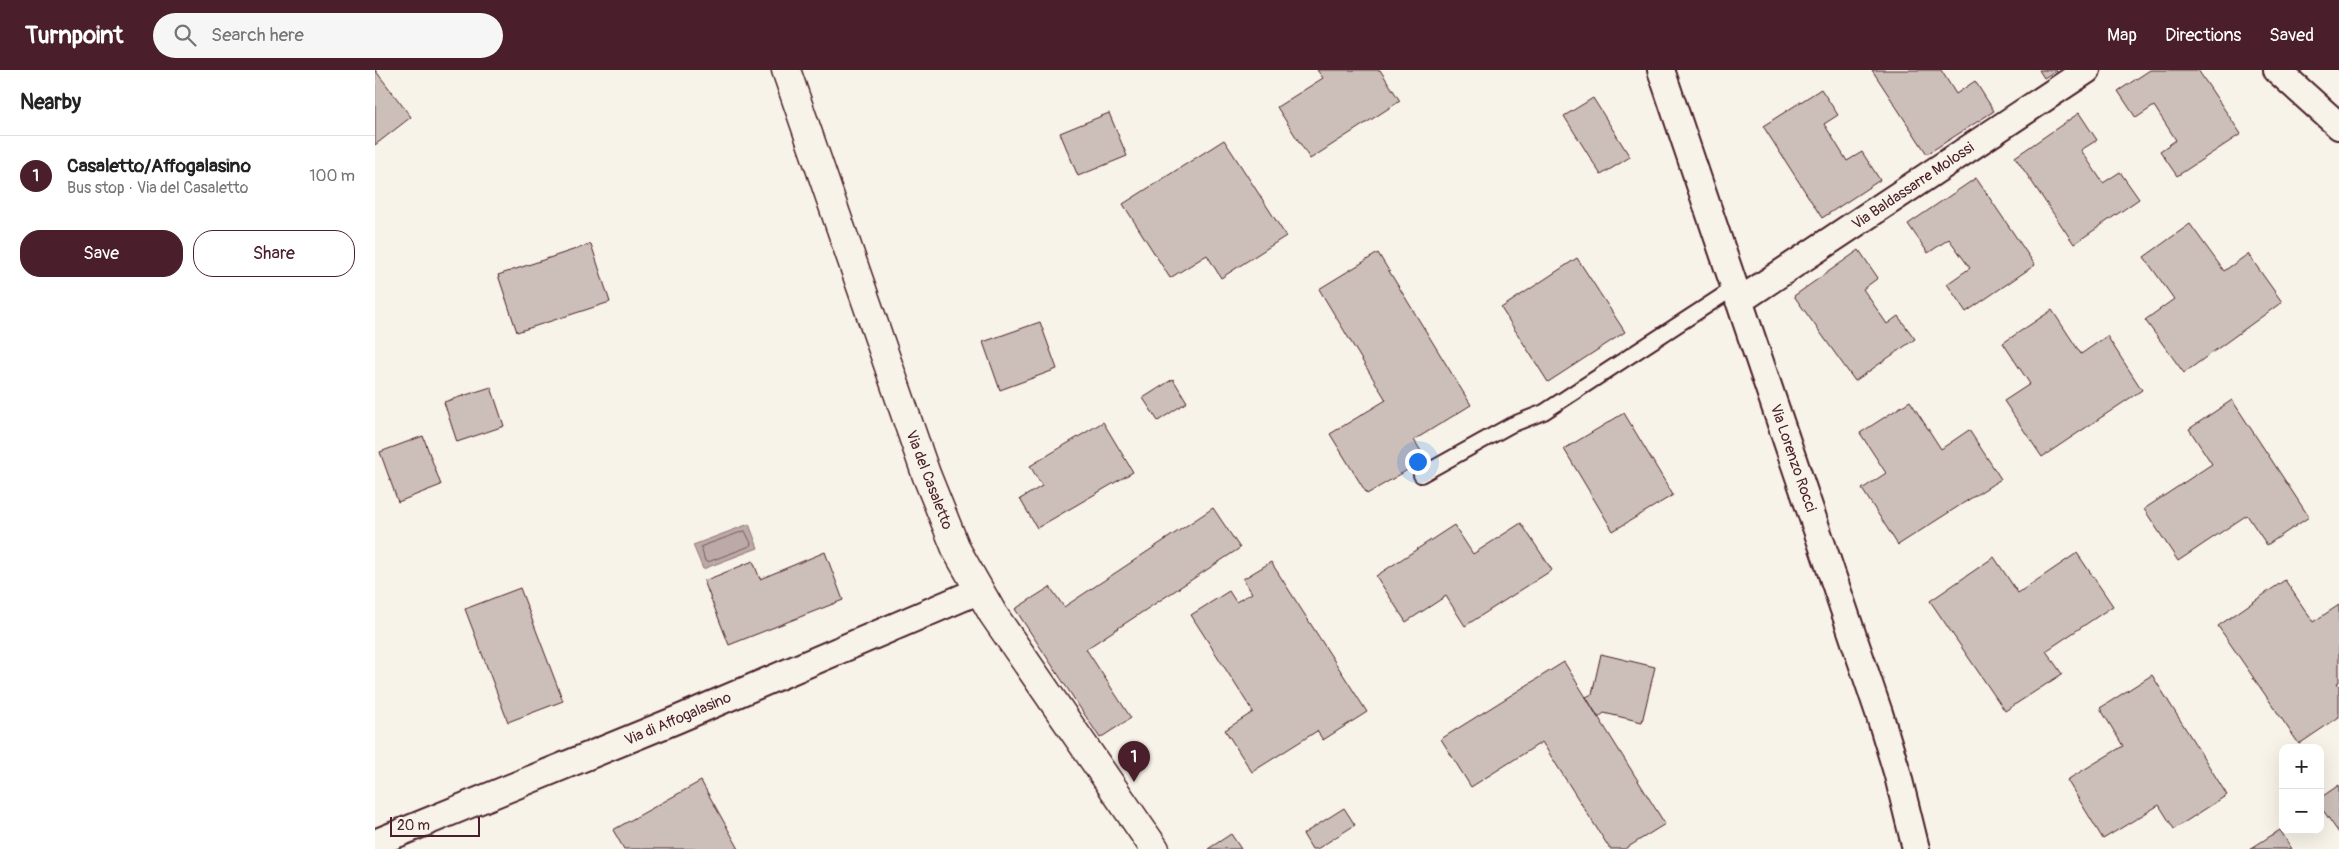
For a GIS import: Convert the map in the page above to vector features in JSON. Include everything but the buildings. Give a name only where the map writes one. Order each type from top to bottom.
[{"type":"street","name":"Via del Casaletto","points":[[786,70],[929,482],[957,551],[979,591],[1155,849]]},
{"type":"street","name":"Via Lorenzo Rocci","points":[[1661,70],[1881,722],[1897,772],[1916,849]]},
{"type":"street","name":"Via Baldassarre Molossi","points":[[1736,295],[2087,70]]},
{"type":"street","points":[[2277,70],[2339,126]]},
{"type":"street","name":"Via di Affogalasino","points":[[375,843],[676,720],[979,591]]},
{"type":"lane","points":[[1421,475],[1511,425],[1544,412],[1736,295]]},
{"type":"water","points":[[749,524],[758,548],[703,569],[693,545]]},
{"type":"place","name":"Casaletto/Affogalasino","points":[[1134,782]]}]
